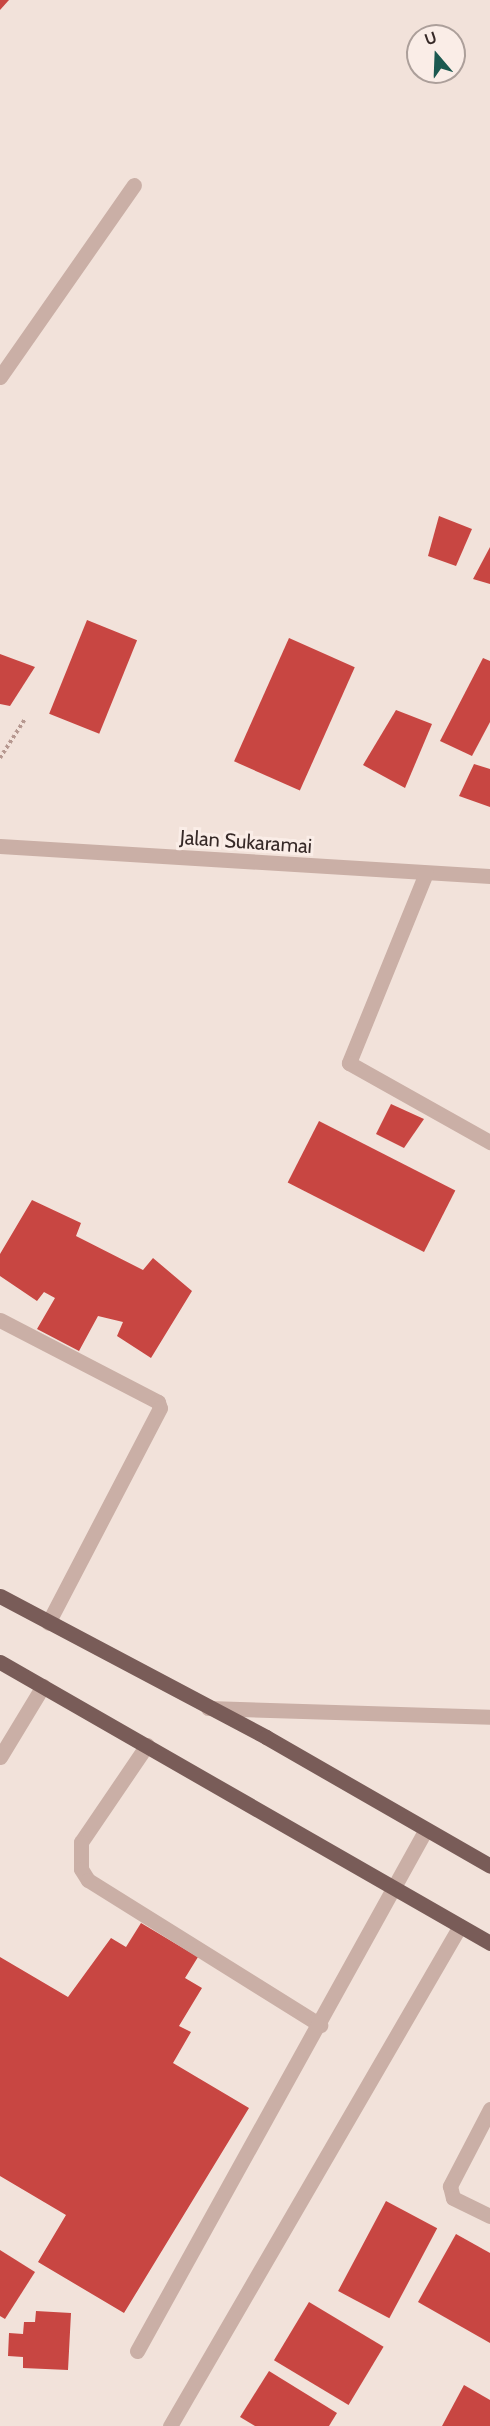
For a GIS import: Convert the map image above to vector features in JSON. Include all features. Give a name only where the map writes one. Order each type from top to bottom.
[{"type":"main road","points":[[0,1596],[490,1866]]},
{"type":"main road","points":[[0,1662],[490,1943]]},
{"type":"street","points":[[0,377],[134,185]]},
{"type":"street","name":"Jalan Sukaramai","points":[[0,846],[490,876]]},
{"type":"street","points":[[426,873],[349,1063],[490,1142]]},
{"type":"street","points":[[0,1320],[158,1401],[160,1408],[48,1623]]},
{"type":"street","points":[[0,1757],[43,1686]]},
{"type":"street","points":[[205,1708],[490,1717]]},
{"type":"street","points":[[147,1745],[81,1842],[81,1869],[88,1880],[320,2025]]},
{"type":"street","points":[[137,2351],[396,1890],[425,1831]]},
{"type":"street","points":[[171,2426],[460,1926]]},
{"type":"street","points":[[490,2109],[450,2186],[453,2198],[490,2216]]},
{"type":"path","points":[[0,758],[25,718]]},
{"type":"building","points":[[0,0],[9,0],[0,10]]},
{"type":"building","points":[[439,516],[472,529],[456,566],[428,556]]},
{"type":"building","points":[[490,547],[490,584],[473,579]]},
{"type":"building","points":[[87,620],[137,640],[99,734],[49,714]]},
{"type":"building","points":[[289,638],[355,667],[300,791],[234,761]]},
{"type":"building","points":[[0,654],[35,667],[10,706],[0,704]]},
{"type":"building","points":[[483,658],[490,661],[490,722],[472,756],[440,741]]},
{"type":"building","points":[[396,710],[432,724],[405,788],[363,765]]},
{"type":"building","points":[[474,764],[490,769],[490,807],[459,796]]},
{"type":"building","points":[[391,1104],[424,1119],[404,1148],[376,1134]]},
{"type":"building","points":[[319,1121],[455,1190],[424,1252],[288,1182]]},
{"type":"building","points":[[32,1200],[81,1223],[76,1236],[143,1270],[153,1258],[192,1291],[151,1358],[117,1336],[123,1322],[98,1316],[79,1351],[37,1329],[55,1298],[44,1292],[37,1301],[0,1276],[0,1254]]},
{"type":"building","points":[[141,1923],[198,1957],[185,1978],[202,1988],[179,2026],[191,2032],[173,2063],[249,2108],[124,2313],[38,2262],[66,2215],[0,2176],[0,1957],[68,1997],[111,1938],[126,1947]]},
{"type":"building","points":[[386,2201],[437,2228],[389,2318],[338,2291]]},
{"type":"building","points":[[456,2234],[490,2253],[490,2343],[418,2302]]},
{"type":"building","points":[[0,2250],[35,2272],[5,2319],[0,2316]]},
{"type":"building","points":[[309,2302],[384,2347],[349,2405],[274,2360]]},
{"type":"building","points":[[36,2311],[71,2313],[68,2370],[23,2368],[23,2357],[8,2356],[9,2333],[23,2334],[24,2322],[35,2322]]},
{"type":"building","points":[[269,2371],[337,2413],[329,2426],[255,2426],[240,2417]]},
{"type":"building","points":[[464,2385],[490,2400],[490,2426],[442,2426]]}]
